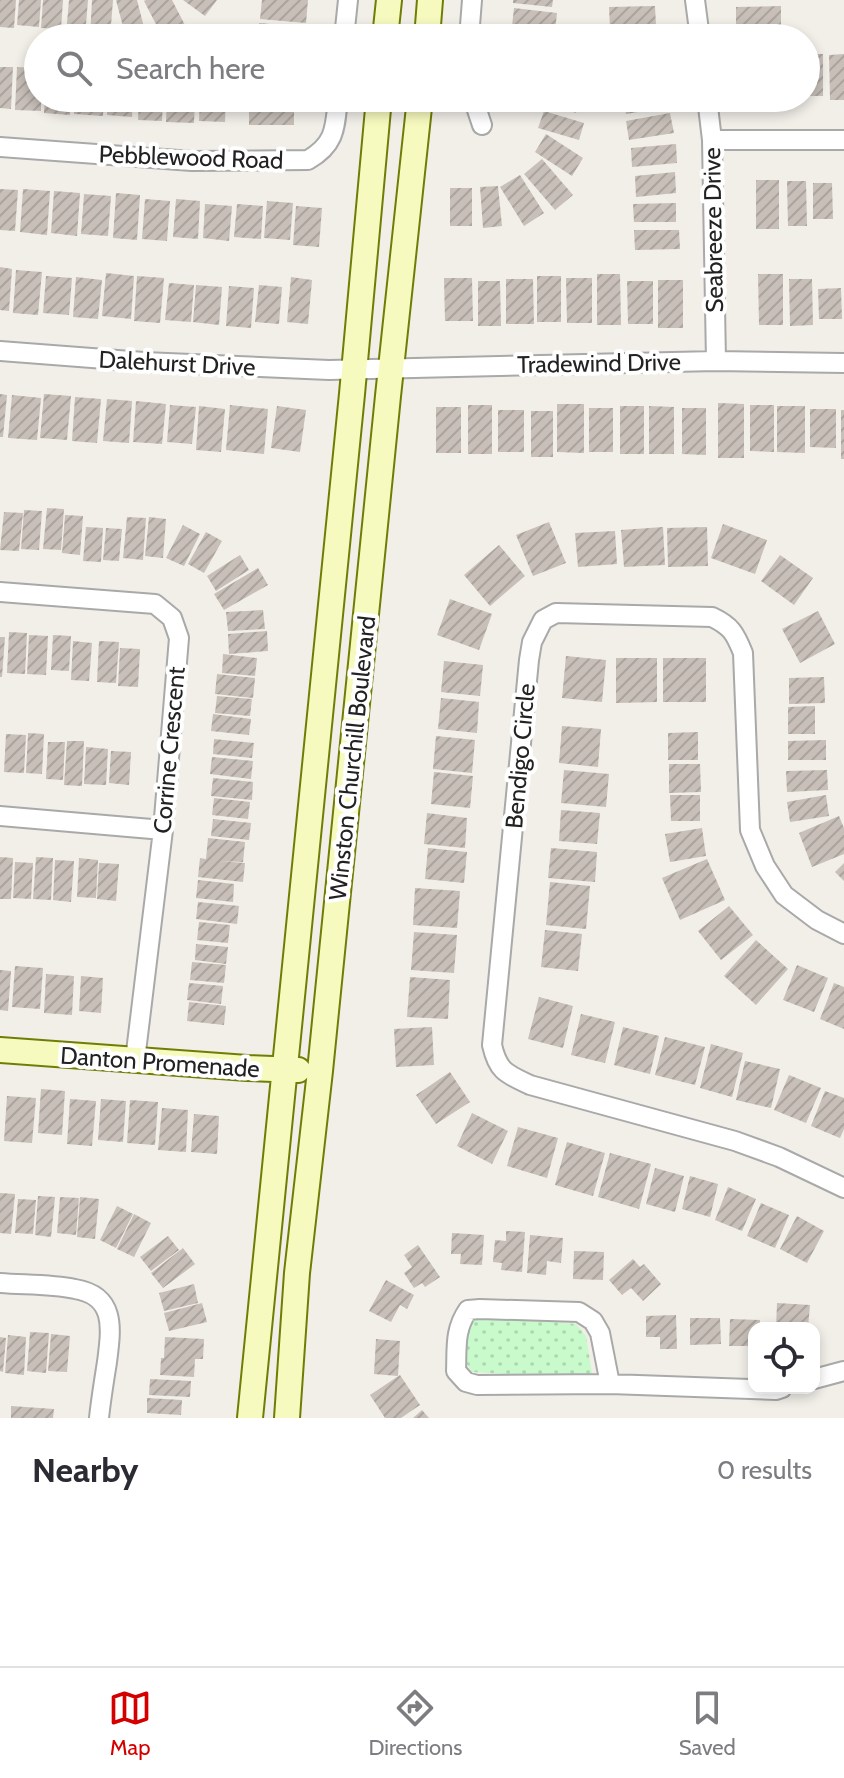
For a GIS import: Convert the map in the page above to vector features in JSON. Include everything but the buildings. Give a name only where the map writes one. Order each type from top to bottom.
[{"type":"main road","points":[[386,24],[389,0]]},
{"type":"main road","points":[[428,24],[430,0]]},
{"type":"main road","name":"Winston Churchill Boulevard","points":[[250,1418],[378,112]]},
{"type":"main road","name":"Winston Churchill Boulevard","points":[[287,1418],[297,1273],[419,112]]},
{"type":"main road","name":"Danton Promenade","points":[[0,1050],[320,1071]]},
{"type":"street","points":[[345,24],[348,0]]},
{"type":"street","points":[[470,24],[472,0]]},
{"type":"street","points":[[695,0],[698,24]]},
{"type":"street","name":"Pebblewood Road","points":[[0,147],[192,161],[308,160],[328,145],[335,131],[337,112]]},
{"type":"street","points":[[478,112],[482,125]]},
{"type":"street","name":"Seabreeze Drive","points":[[709,112],[712,140],[716,361]]},
{"type":"street","points":[[712,140],[844,140]]},
{"type":"street","name":"Dalehurst Drive","points":[[0,351],[144,362],[354,370]]},
{"type":"street","name":"Tradewind Drive","points":[[354,370],[716,361],[844,363]]},
{"type":"street","name":"Corrine Crescent","points":[[0,592],[155,604],[172,618],[179,638],[163,830],[135,1060]]},
{"type":"street","name":"Bendigo Circle","points":[[844,934],[817,920],[784,895],[765,866],[750,830],[743,653],[727,624],[712,617],[556,613],[543,620],[532,642],[529,660],[492,1045],[496,1061],[505,1073],[530,1085],[735,1141],[779,1157],[844,1188]]},
{"type":"street","points":[[0,816],[163,830]]},
{"type":"street","points":[[0,1283],[76,1289],[101,1302],[109,1315],[111,1331],[99,1418]]},
{"type":"street","points":[[610,1384],[600,1333],[593,1321],[579,1312],[480,1309],[468,1310],[460,1321],[456,1371],[466,1382],[477,1385],[610,1384],[748,1389]]},
{"type":"street","points":[[820,1377],[844,1371]]},
{"type":"green space","points":[[479,1315],[576,1324],[586,1336],[593,1379],[472,1372],[463,1358],[468,1323]]}]
